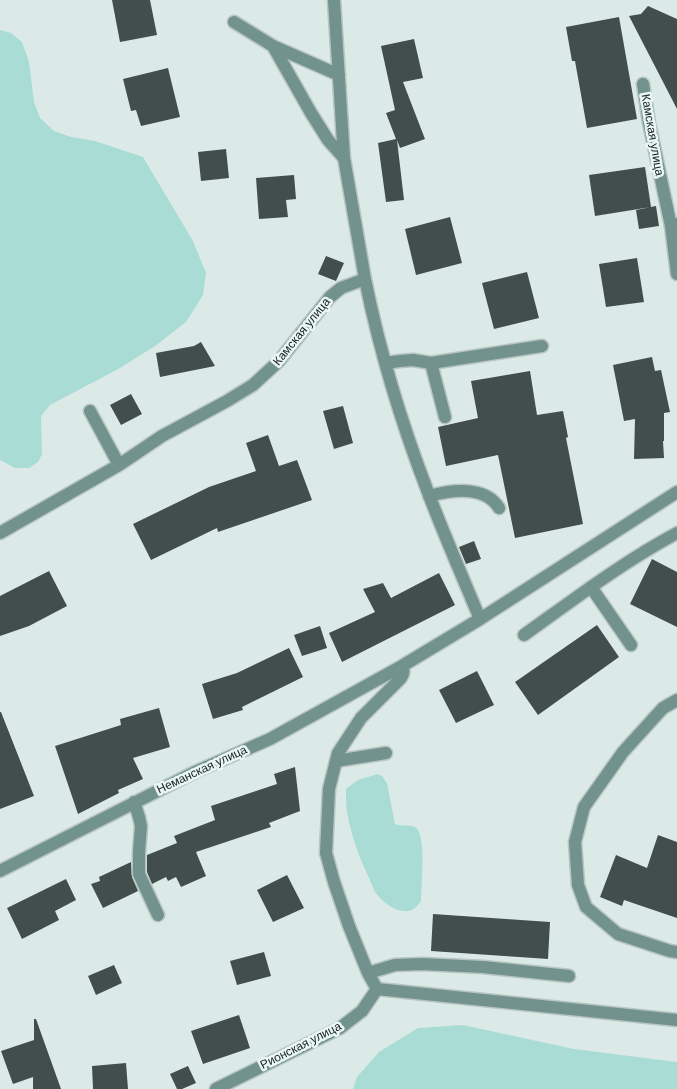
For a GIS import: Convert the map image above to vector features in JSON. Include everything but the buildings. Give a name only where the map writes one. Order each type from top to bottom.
[{"type":"lane","points":[[334,0],[344,158],[373,317],[385,363],[413,451],[429,496],[480,619]]},
{"type":"lane","points":[[234,22],[273,46],[339,75]]},
{"type":"lane","points":[[273,46],[311,114],[328,140],[344,158]]},
{"type":"lane","name":"Камская улица","points":[[643,84],[649,123],[674,225],[677,274]]},
{"type":"lane","name":"Камская улица","points":[[0,533],[118,465],[162,436],[253,385],[279,362],[330,297],[341,288],[366,279]]},
{"type":"lane","points":[[385,363],[412,360],[431,363],[542,346]]},
{"type":"lane","points":[[431,363],[445,417]]},
{"type":"lane","points":[[90,412],[118,465]]},
{"type":"lane","points":[[429,496],[439,493],[475,492],[488,497],[499,508]]},
{"type":"lane","name":"Неманская улица","points":[[0,871],[195,772],[270,739],[402,666],[480,619],[677,492]]},
{"type":"lane","points":[[524,635],[591,587],[658,543],[677,533]]},
{"type":"lane","points":[[591,587],[631,645]]},
{"type":"lane","points":[[402,666],[403,674],[361,718],[338,753],[329,789],[326,853],[337,891],[368,973],[377,989],[677,1020]]},
{"type":"lane","points":[[677,700],[663,708],[623,752],[584,807],[575,842],[578,885],[586,907],[618,934],[677,952]]},
{"type":"lane","points":[[336,761],[386,753]]},
{"type":"lane","points":[[134,802],[141,826],[140,874],[158,915]]},
{"type":"lane","points":[[368,973],[395,965],[422,964],[483,967],[569,976]]},
{"type":"lane","name":"Рионская улица","points":[[216,1089],[340,1028],[362,1011],[377,989]]},
{"type":"shaded area","points":[[0,30],[11,33],[22,42],[29,62],[34,102],[40,118],[54,131],[71,137],[95,141],[143,157],[193,241],[206,273],[203,295],[186,322],[155,346],[120,368],[50,405],[41,416],[42,454],[38,462],[29,468],[15,468],[0,460]]},
{"type":"shaded area","points":[[378,774],[387,783],[395,824],[415,827],[419,831],[421,839],[423,861],[421,901],[415,908],[409,911],[391,907],[375,892],[359,854],[349,821],[346,807],[346,789],[358,780]]},
{"type":"shaded area","points":[[463,1025],[574,1049],[677,1062],[677,1089],[353,1089],[357,1077],[379,1052],[418,1028]]}]
